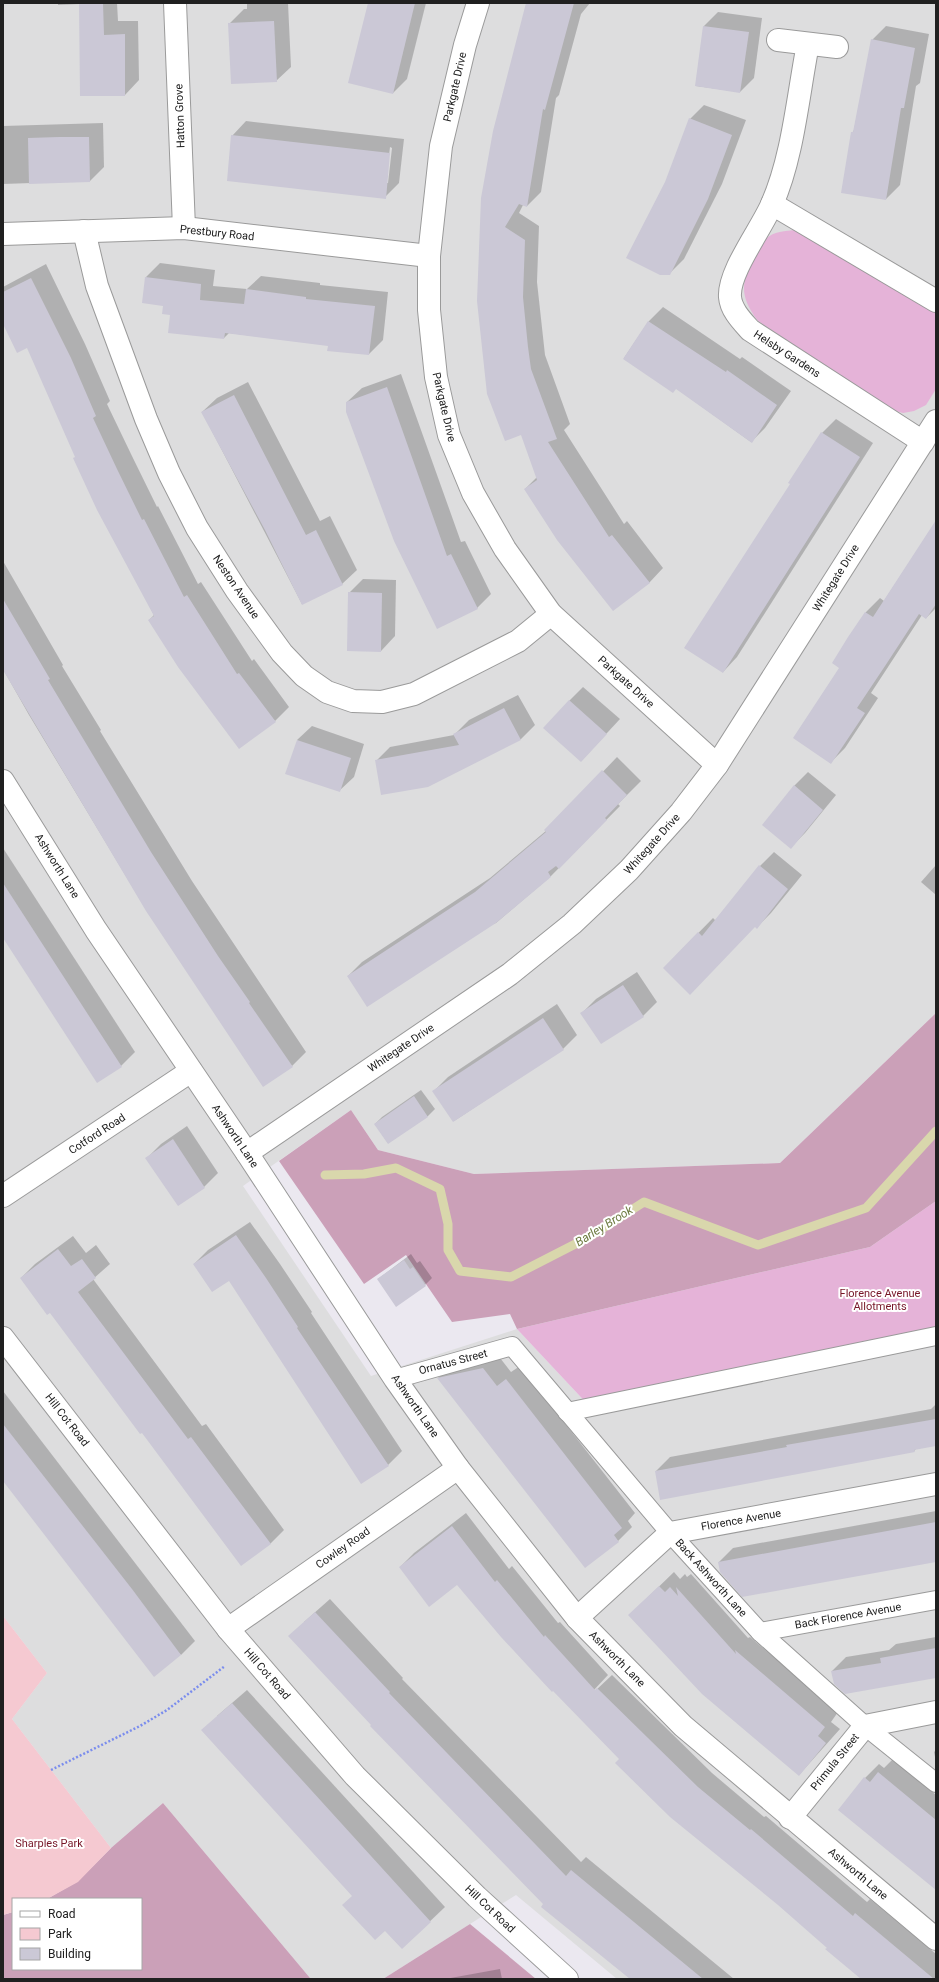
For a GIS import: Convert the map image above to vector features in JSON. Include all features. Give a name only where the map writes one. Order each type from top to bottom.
[{"type":"street","name":"Hatton Grove","points":[[175,3],[184,228]]},
{"type":"street","name":"Parkgate Drive","points":[[478,3],[465,45],[441,146],[430,256],[429,310],[436,377],[449,435],[472,493],[505,549],[551,614],[717,765]]},
{"type":"street","points":[[778,40],[837,47]]},
{"type":"street","name":"Helsby Gardens","points":[[808,44],[785,168],[772,204],[732,279],[730,298],[737,315],[750,330],[923,442]]},
{"type":"street","points":[[772,204],[936,301]]},
{"type":"street","name":"Prestbury Road","points":[[3,234],[184,228],[430,256]]},
{"type":"street","name":"Neston Avenue","points":[[84,231],[97,286],[146,419],[169,473],[197,528],[237,591],[282,653],[304,676],[327,692],[353,700],[382,702],[414,694],[518,641],[551,614]]},
{"type":"street","name":"Whitegate Drive","points":[[247,1153],[510,974],[572,924],[629,870],[681,812],[717,765],[936,421]]},
{"type":"street","name":"Ashworth Lane","points":[[3,781],[96,930],[247,1153],[395,1379],[458,1468],[577,1618],[683,1726],[790,1818],[936,1939]]},
{"type":"street","name":"Cotford Road","points":[[3,1196],[192,1071]]},
{"type":"street","name":"Hill Cot Road","points":[[3,1338],[228,1629],[354,1776],[477,1898],[567,1979]]},
{"type":"street","name":"Cowley Road","points":[[228,1629],[458,1468]]},
{"type":"street","name":"Florence Avenue","points":[[670,1533],[936,1484]]},
{"type":"street","points":[[577,1618],[670,1533]]},
{"type":"street","name":"Primula Street","points":[[790,1818],[865,1726],[936,1712]]},
{"type":"lane","points":[[567,1412],[936,1336]]},
{"type":"lane","name":"Ornatus Street","points":[[395,1379],[512,1346]]},
{"type":"lane","name":"Back Ashworth Lane","points":[[512,1346],[670,1533],[760,1632],[865,1726],[936,1783]]},
{"type":"lane","name":"Back Florence Avenue","points":[[760,1632],[936,1600]]},
{"type":"path","points":[[51,1770],[140,1726],[167,1710],[246,1650]]},
{"type":"shaded area","points":[[3,3],[936,3],[936,1013],[780,1163],[474,1174],[378,1150],[351,1110],[243,1186],[371,1376],[517,1329],[592,1409],[936,1342],[936,1979],[617,1979],[516,1895],[383,1979],[310,1978],[163,1803],[111,1848],[12,1719],[47,1673],[3,1616]]},
{"type":"shaded area","points":[[936,1013],[936,1201],[870,1247],[517,1329],[510,1314],[452,1322],[406,1255],[364,1284],[279,1161],[351,1110],[378,1150],[474,1174],[780,1163]]},
{"type":"shaded area","points":[[163,1803],[310,1978],[313,1979],[3,1979],[3,1915],[12,1912],[12,1970],[142,1970],[142,1898],[49,1898],[78,1881],[111,1848]]},
{"type":"shaded area","points":[[470,1924],[536,1979],[383,1979]]},
{"type":"green space","points":[[795,230],[936,312],[936,389],[926,405],[914,411],[903,413],[892,410],[758,321],[750,310],[746,300],[744,291],[747,273],[765,239],[773,234]]},
{"type":"green space","name":"Florence Avenue Allotments","points":[[936,1201],[936,1342],[592,1409],[517,1329],[870,1247]]},
{"type":"green space","name":"Sharples Park","points":[[3,1616],[47,1673],[12,1719],[111,1848],[78,1882],[49,1898],[12,1898],[12,1912],[3,1915]]},
{"type":"building","points":[[79,3],[103,3],[104,35],[125,34],[125,96],[80,96]]},
{"type":"building","points":[[368,3],[415,3],[393,94],[348,83]]},
{"type":"building","points":[[526,3],[574,3],[545,110],[543,109],[527,207],[519,204],[505,227],[525,240],[523,297],[531,369],[557,439],[548,442],[609,537],[612,535],[650,583],[613,611],[557,540],[524,489],[537,480],[521,435],[505,441],[487,394],[477,301],[481,198],[493,131]]},
{"type":"building","points":[[274,21],[277,82],[231,84],[228,23]]},
{"type":"building","points":[[703,26],[749,32],[740,93],[695,86]]},
{"type":"building","points":[[871,39],[915,48],[904,108],[901,108],[886,200],[841,193],[851,132],[853,132]]},
{"type":"building","points":[[689,118],[732,135],[708,199],[670,275],[660,275],[626,258],[665,182]]},
{"type":"building","points":[[231,135],[390,153],[386,199],[227,181]]},
{"type":"building","points":[[89,137],[90,182],[29,184],[28,138]]},
{"type":"building","points":[[145,277],[201,284],[200,300],[244,304],[246,289],[306,297],[306,299],[375,306],[369,355],[327,351],[328,346],[225,333],[224,339],[168,333],[170,315],[162,314],[163,306],[142,303]]},
{"type":"building","points":[[31,278],[71,358],[96,416],[93,418],[117,469],[142,520],[144,519],[184,597],[187,595],[237,674],[239,673],[276,722],[239,749],[178,667],[148,620],[154,616],[97,510],[73,458],[75,457],[27,348],[17,353],[3,324],[3,292]]},
{"type":"building","points":[[648,321],[726,372],[727,370],[777,405],[752,443],[676,389],[673,393],[623,359]]},
{"type":"building","points":[[387,387],[447,556],[451,554],[478,609],[437,629],[394,541],[346,412],[346,402]]},
{"type":"building","points":[[234,395],[306,535],[316,530],[343,585],[302,605],[265,530],[201,412]]},
{"type":"building","points":[[821,432],[860,457],[723,673],[684,648],[790,484],[788,483]]},
{"type":"building","points":[[936,520],[936,604],[926,619],[919,614],[857,708],[865,713],[831,764],[793,738],[839,668],[832,663],[848,637],[865,612],[873,617]]},
{"type":"building","points":[[348,592],[382,593],[381,652],[347,651]]},
{"type":"building","points":[[3,599],[50,679],[48,680],[151,852],[218,956],[250,1002],[249,1003],[293,1067],[263,1087],[146,911],[3,670]]},
{"type":"building","points":[[569,700],[607,734],[581,762],[543,728]]},
{"type":"building","points":[[504,708],[521,740],[428,787],[381,795],[375,760],[459,745],[453,734]]},
{"type":"building","points":[[297,740],[351,758],[340,792],[285,774]]},
{"type":"building","points":[[602,770],[627,795],[605,818],[607,820],[559,869],[556,866],[548,872],[551,877],[496,923],[367,1007],[347,976],[475,892],[546,832],[544,830]]},
{"type":"building","points":[[794,785],[823,810],[791,849],[762,825]]},
{"type":"building","points":[[759,865],[788,889],[757,929],[755,927],[690,995],[663,968],[698,932],[702,936]]},
{"type":"building","points":[[3,883],[122,1067],[97,1083],[3,938]]},
{"type":"building","points":[[623,985],[644,1017],[601,1044],[580,1013]]},
{"type":"building","points":[[543,1018],[564,1050],[453,1122],[432,1091]]},
{"type":"building","points":[[414,1096],[428,1117],[388,1144],[374,1124]]},
{"type":"building","points":[[173,1139],[205,1188],[178,1206],[145,1158]]},
{"type":"building","points":[[236,1235],[266,1278],[298,1327],[297,1328],[389,1466],[361,1484],[229,1281],[212,1292],[193,1264]]},
{"type":"building","points":[[58,1249],[71,1266],[82,1259],[96,1278],[78,1292],[188,1439],[191,1437],[271,1544],[241,1566],[50,1313],[47,1315],[20,1278]]},
{"type":"building","points":[[404,1260],[410,1269],[413,1267],[426,1286],[396,1307],[377,1279]]},
{"type":"building","points":[[483,1368],[497,1386],[506,1379],[622,1528],[614,1535],[619,1542],[585,1568],[437,1378]]},
{"type":"building","points":[[936,1419],[936,1446],[914,1450],[915,1452],[660,1500],[655,1471],[787,1447],[786,1445]]},
{"type":"building","points":[[3,1424],[132,1589],[181,1655],[154,1677],[3,1481]]},
{"type":"building","points":[[936,1522],[936,1562],[742,1597],[720,1572],[718,1562]]},
{"type":"building","points":[[452,1526],[495,1582],[497,1580],[544,1637],[545,1635],[595,1690],[597,1688],[698,1787],[750,1830],[751,1829],[853,1916],[855,1913],[934,1979],[861,1979],[825,1949],[827,1948],[778,1905],[670,1817],[615,1763],[619,1759],[553,1691],[552,1692],[501,1637],[457,1585],[429,1607],[399,1567]]},
{"type":"building","points":[[659,1586],[665,1592],[670,1587],[678,1596],[676,1587],[736,1654],[735,1650],[825,1727],[818,1736],[826,1743],[799,1776],[702,1694],[628,1615]]},
{"type":"building","points":[[315,1612],[390,1692],[389,1693],[566,1876],[571,1870],[703,1979],[630,1979],[541,1907],[543,1904],[370,1726],[371,1725],[288,1636]]},
{"type":"building","points":[[936,1648],[936,1678],[845,1694],[834,1684],[831,1671],[881,1663],[880,1658]]},
{"type":"building","points":[[232,1703],[431,1922],[402,1949],[385,1931],[375,1940],[342,1905],[352,1896],[201,1730]]},
{"type":"building","points":[[878,1772],[936,1820],[936,1890],[838,1810],[864,1777],[870,1782]]},
{"type":"waterway","name":"Barley Brook","points":[[325,1175],[364,1174],[396,1168],[440,1189],[448,1224],[448,1250],[460,1271],[511,1277],[589,1237],[644,1202],[758,1245],[866,1208],[936,1131]]}]
